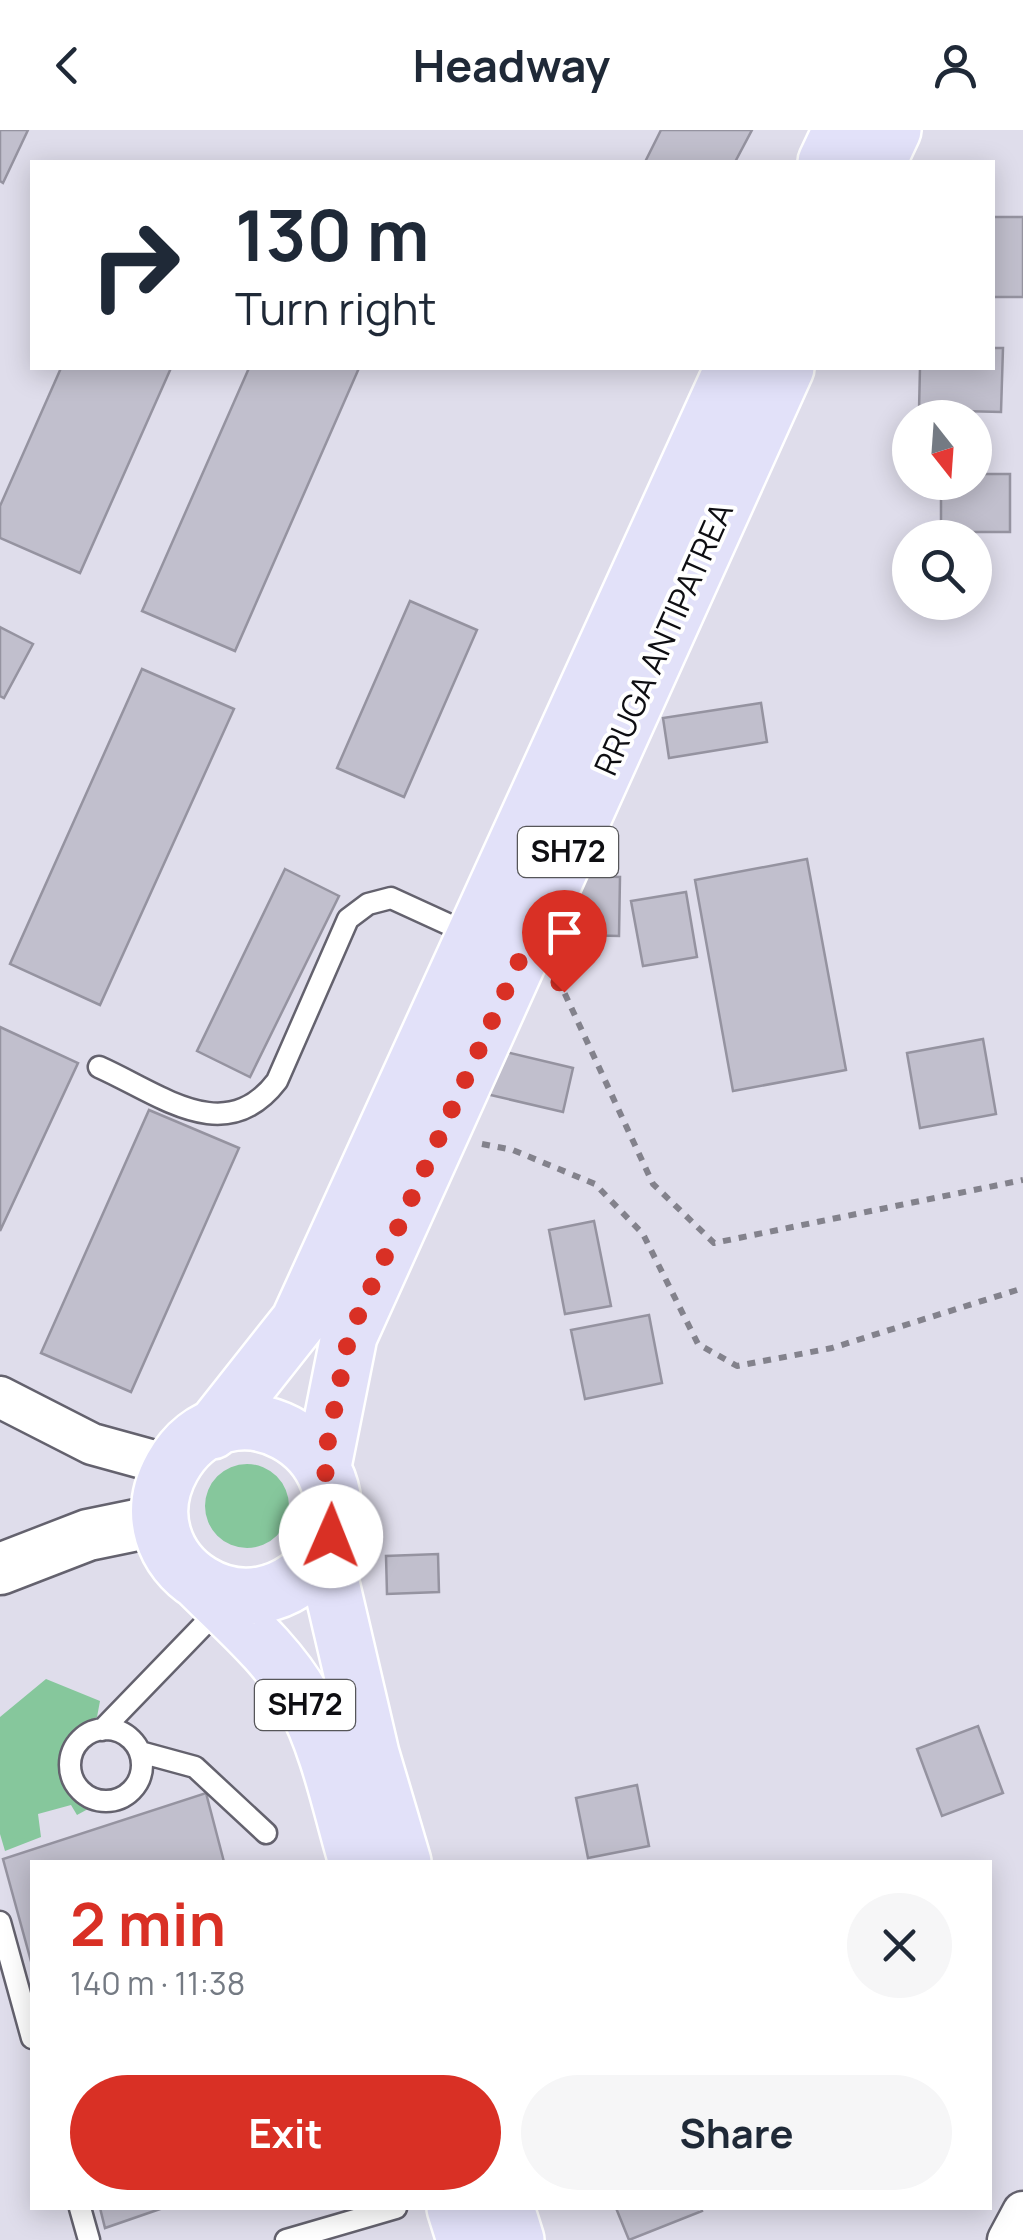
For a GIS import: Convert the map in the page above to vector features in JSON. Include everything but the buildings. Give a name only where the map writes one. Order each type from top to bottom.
[{"type":"main road","points":[[827,160],[840,130]]},
{"type":"main road","points":[[879,160],[892,130]]},
{"type":"main road","name":"RRUGA ANTIPATREA","points":[[172,1466],[182,1452],[212,1430],[299,1321],[732,370]]},
{"type":"main road","name":"RRUGA ANTIPATREA","points":[[402,1860],[370,1754],[324,1553],[331,1536],[335,1500],[323,1466],[349,1336],[785,370]]},
{"type":"main road","points":[[212,1430],[229,1425],[266,1424],[299,1439],[323,1466]]},
{"type":"main road","points":[[161,1520],[160,1501],[172,1466]]},
{"type":"main road","name":"SH72","points":[[161,1520],[172,1554],[264,1646],[302,1698],[330,1766],[356,1860]]},
{"type":"main road","points":[[210,1593],[266,1595],[300,1580],[324,1553]]},
{"type":"main road","points":[[456,2210],[465,2240]]},
{"type":"main road","points":[[507,2210],[516,2240]]},
{"type":"street","points":[[0,1397],[92,1444],[172,1466]]},
{"type":"street","points":[[0,1568],[88,1536],[161,1520]]},
{"type":"street","points":[[1008,2240],[1023,2212]]},
{"type":"lane","points":[[99,1066],[204,1115],[235,1115],[262,1102],[277,1081],[348,919],[368,904],[391,898],[476,937]]},
{"type":"lane","points":[[102,1730],[125,1734],[140,1752],[142,1764],[135,1787],[115,1800],[92,1798],[75,1782],[71,1760],[82,1740],[102,1730],[210,1593]]},
{"type":"lane","points":[[140,1752],[195,1767],[266,1833]]},
{"type":"lane","points":[[0,1922],[30,2031]]},
{"type":"lane","points":[[81,2210],[89,2240]]},
{"type":"lane","points":[[286,2240],[389,2210]]},
{"type":"path","points":[[534,928],[653,1184],[714,1244],[1023,1180]]},
{"type":"path","points":[[441,1136],[513,1150],[594,1184],[643,1234],[698,1344],[737,1366],[832,1348],[1017,1290]]},
{"type":"green space","points":[[247,1464],[263,1467],[277,1476],[286,1490],[286,1522],[277,1536],[263,1545],[247,1548],[231,1545],[217,1536],[208,1522],[205,1506],[208,1490],[217,1476],[231,1467]]},
{"type":"green space","points":[[46,1679],[100,1701],[97,1717],[75,1730],[61,1757],[66,1779],[88,1809],[77,1815],[71,1805],[38,1814],[41,1837],[5,1851],[0,1834],[0,1717]]},
{"type":"route","points":[[331,1536],[335,1500],[323,1466],[349,1336],[534,928],[564,992]]}]
